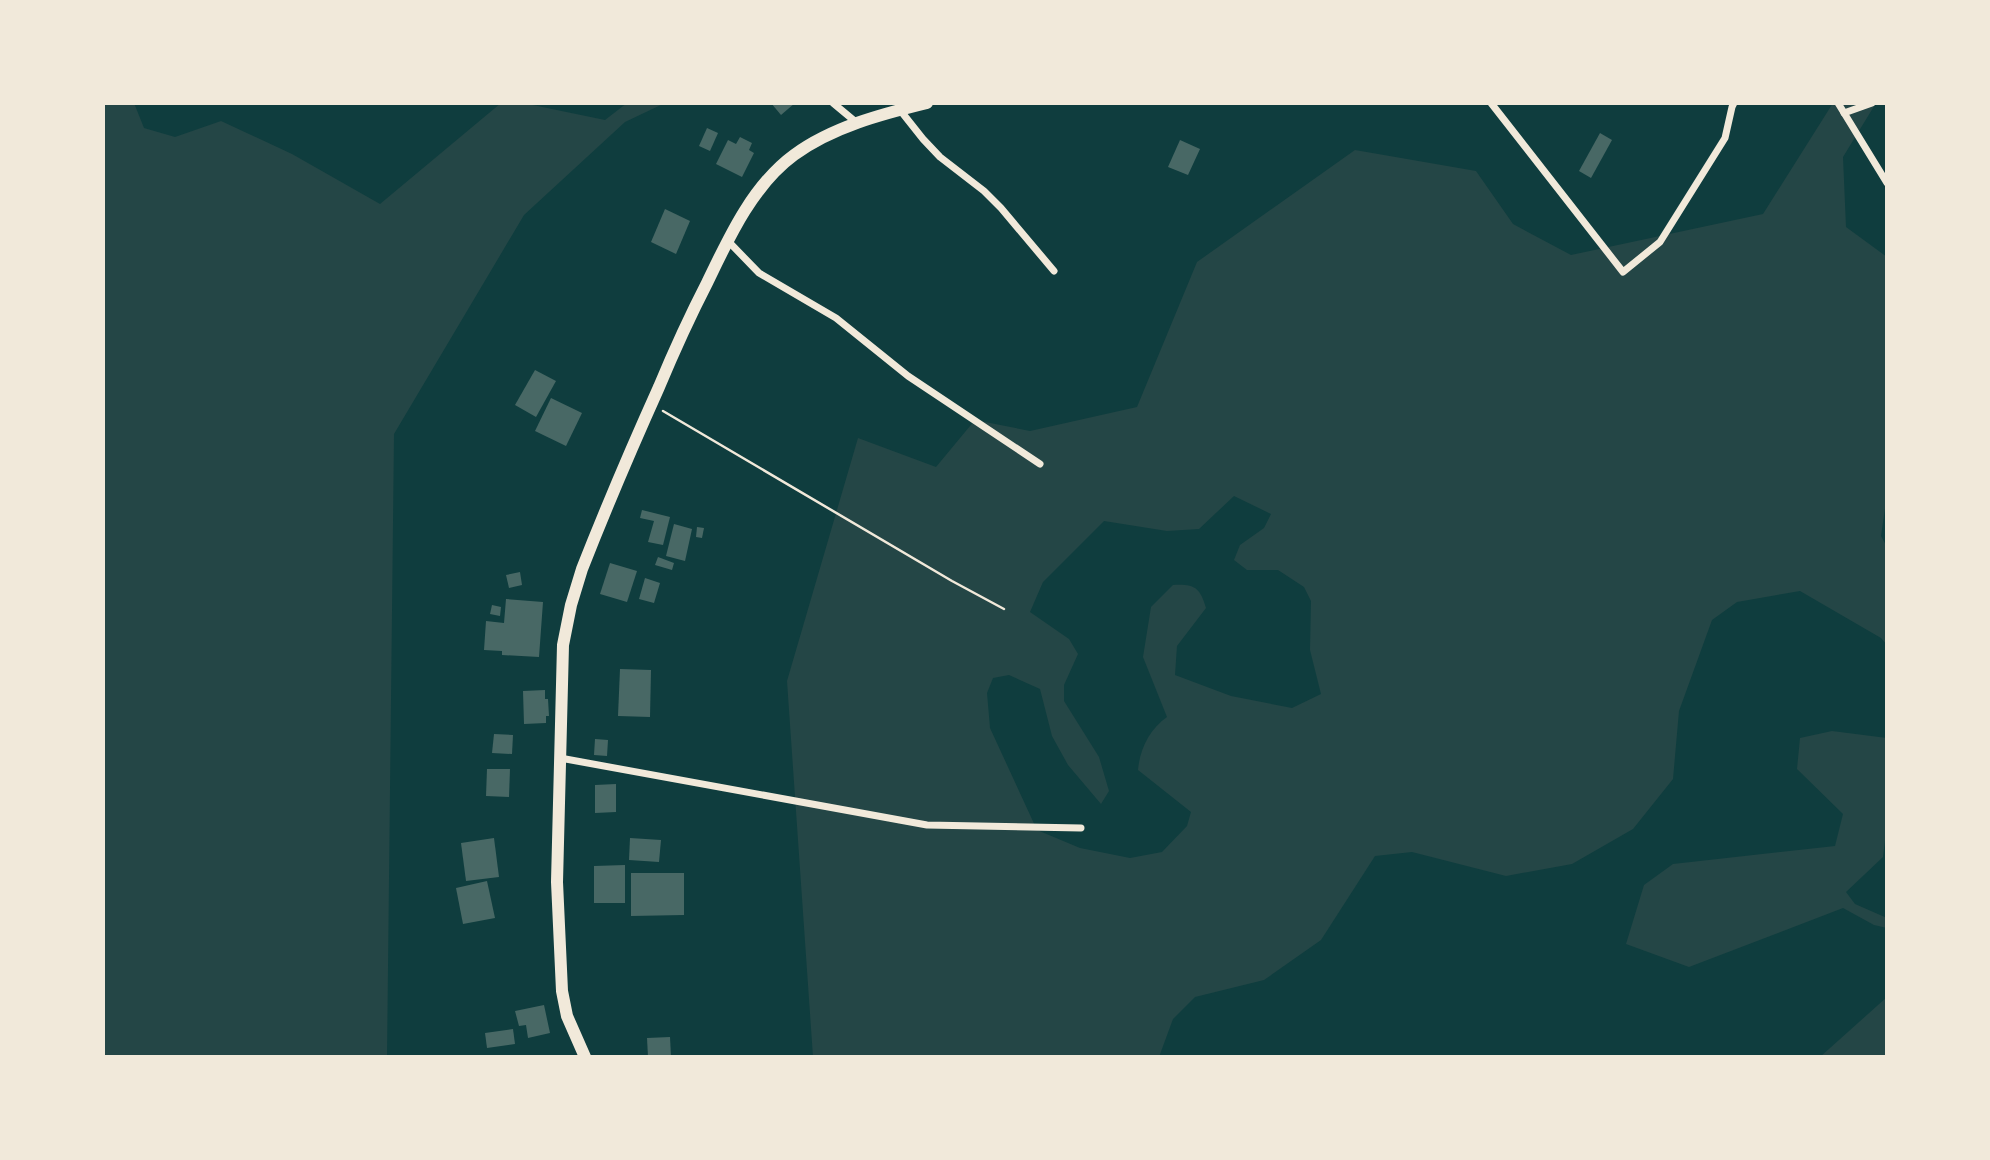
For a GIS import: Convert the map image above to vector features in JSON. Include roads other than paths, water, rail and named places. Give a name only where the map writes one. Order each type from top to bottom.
[{"type":"street","points":[[833,103],[858,123]]},
{"type":"street","points":[[585,1057],[567,1016],[562,991],[557,882],[563,645],[571,606],[592,544],[684,329],[727,240],[757,194],[793,155],[815,142],[845,127],[927,103]]},
{"type":"street","points":[[1491,103],[1623,272],[1660,242],[1725,138],[1734,103]]},
{"type":"street","points":[[1838,103],[1887,183]]},
{"type":"street","points":[[1844,113],[1872,103]]},
{"type":"street","points":[[899,110],[940,156],[1001,208],[1054,271]]},
{"type":"street","points":[[727,240],[759,273],[836,318],[908,376],[1040,464]]},
{"type":"street","points":[[559,758],[927,825],[1081,828]]}]
